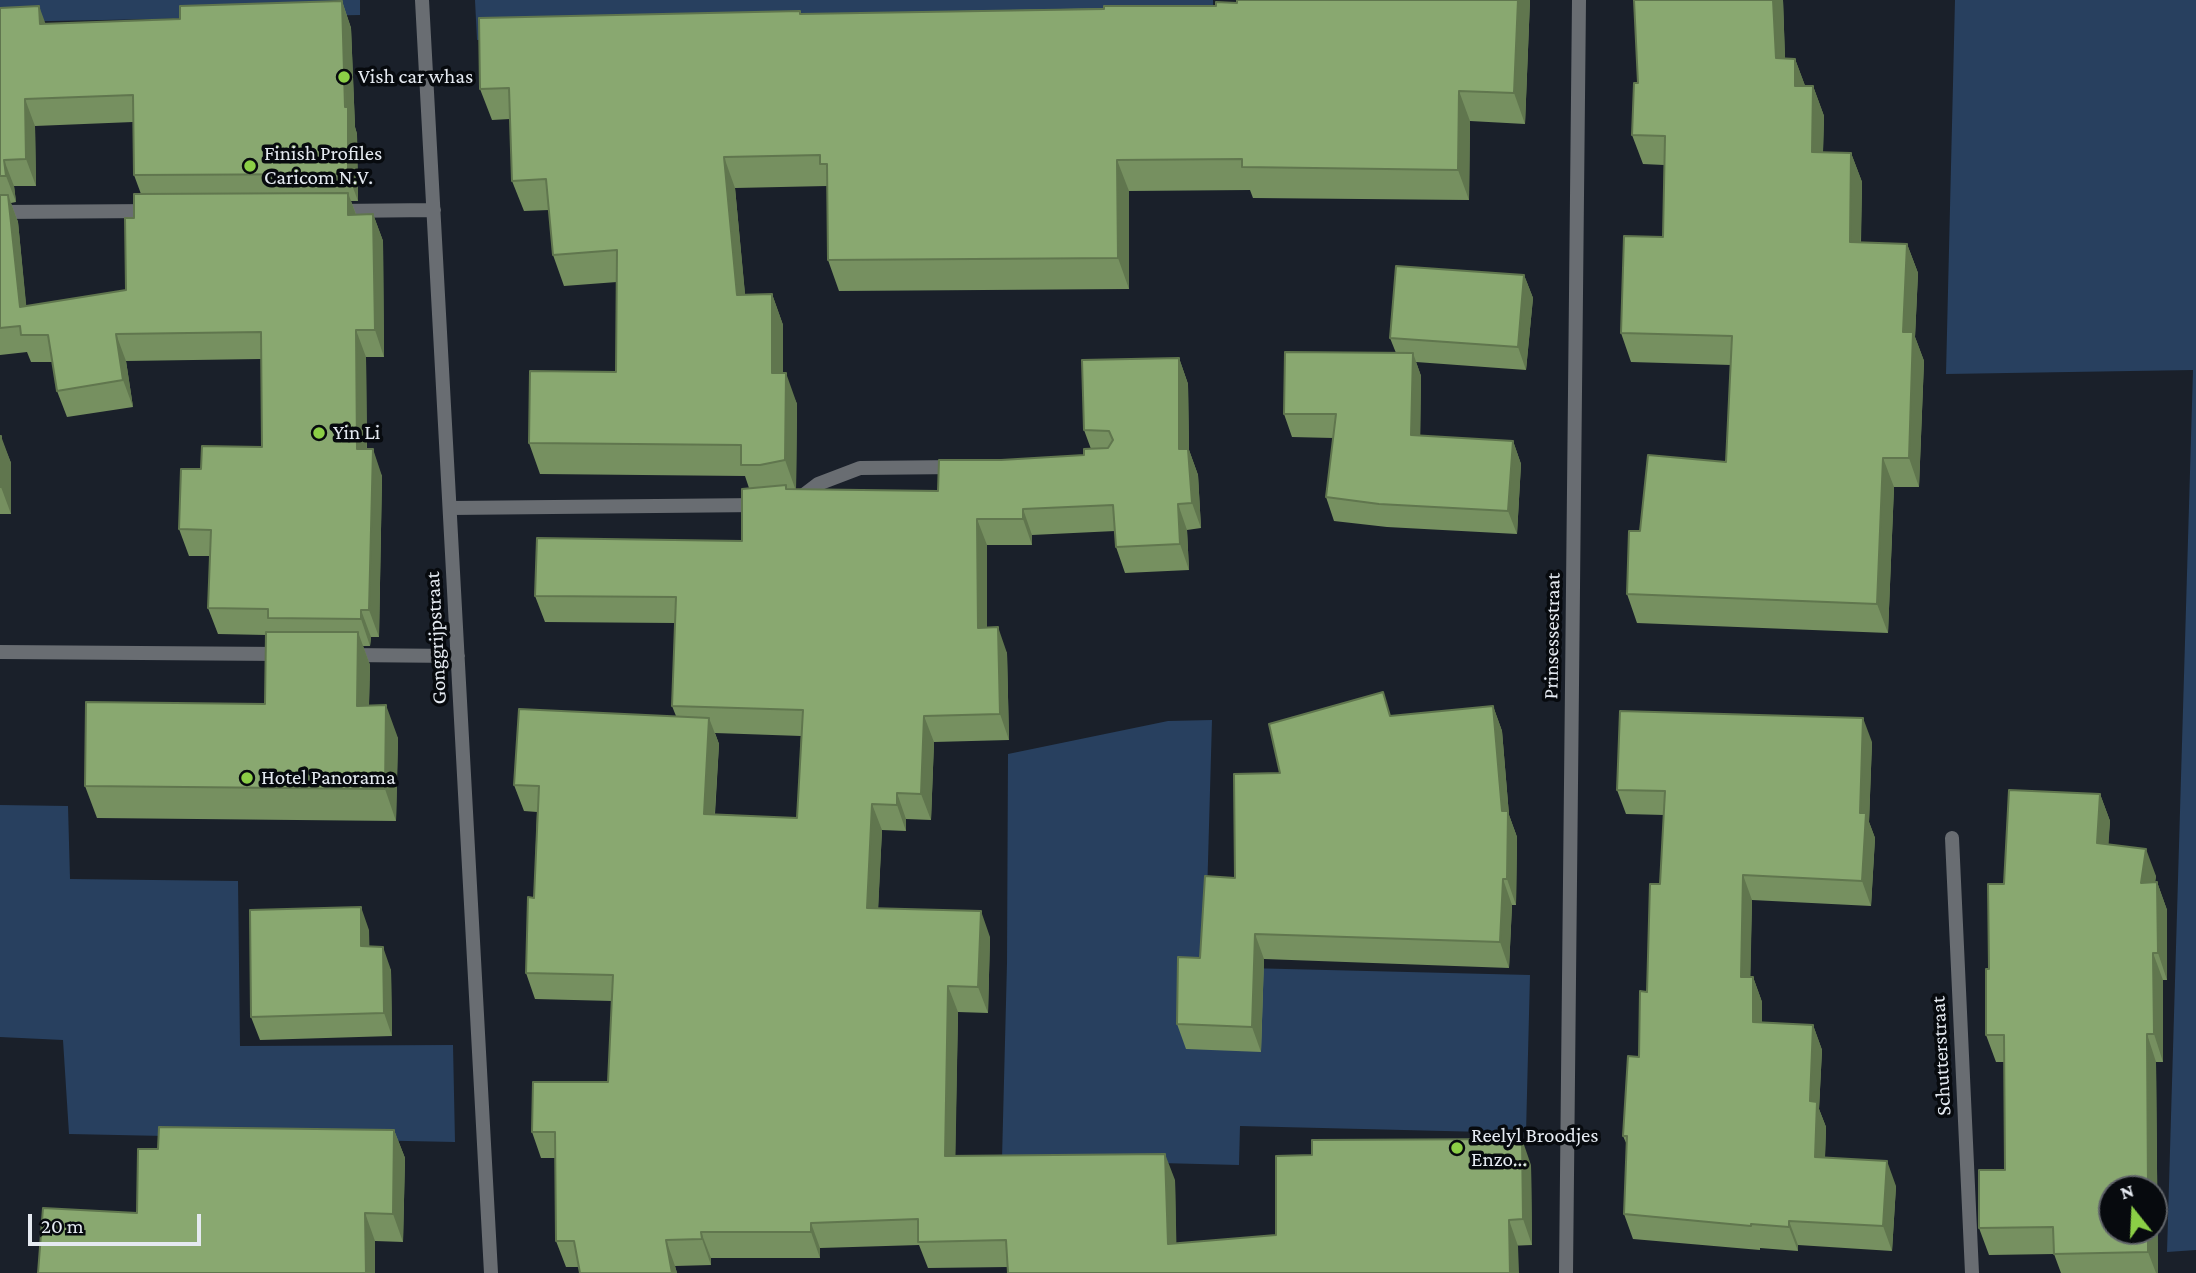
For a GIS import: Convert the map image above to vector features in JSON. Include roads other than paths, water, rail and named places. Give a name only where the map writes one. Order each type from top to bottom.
[{"type":"street","name":"Gonggrijpstraat","points":[[422,0],[491,1273]]},
{"type":"street","name":"Prinsessestraat","points":[[1566,1273],[1579,0]]},
{"type":"street","points":[[322,211],[434,210]]},
{"type":"street","points":[[0,212],[168,211]]},
{"type":"street","points":[[450,509],[777,504],[801,500],[818,484],[860,468],[975,466]]},
{"type":"street","points":[[0,652],[292,654]]},
{"type":"street","points":[[333,655],[458,656]]},
{"type":"street","name":"Schutterstraat","points":[[1952,838],[1972,1273]]},
{"type":"place","name":"Vish car whas","points":[[344,77]]},
{"type":"place","name":"Finish Profiles Caricom N.V.","points":[[250,166]]},
{"type":"place","name":"Yin Li","points":[[319,433]]},
{"type":"place","name":"Hotel Panorama","points":[[247,778]]},
{"type":"place","name":"Reelyl Broodjes Enzo...","points":[[1457,1148]]}]
